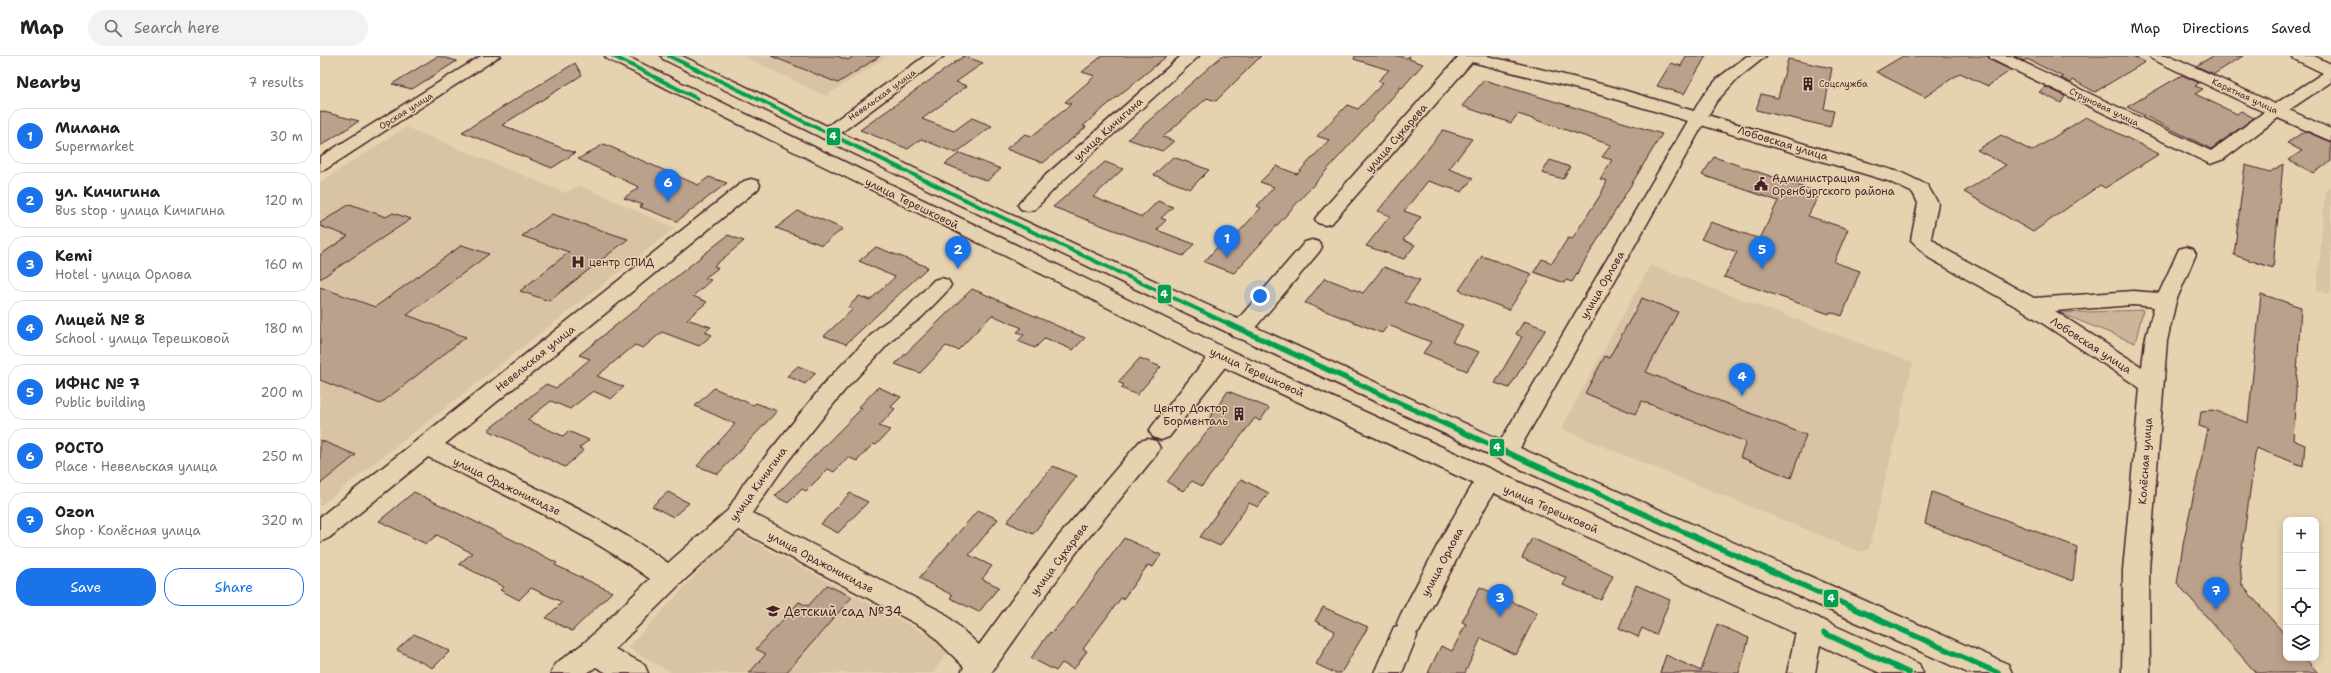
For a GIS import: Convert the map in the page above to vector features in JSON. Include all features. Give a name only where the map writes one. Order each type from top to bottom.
[{"type":"street","name":"Орская улица","points":[[320,165],[492,56]]},
{"type":"street","name":"улица Терешковой","points":[[613,56],[1065,277],[1220,356],[1488,481],[1909,673]]},
{"type":"street","points":[[669,56],[828,134],[1240,331],[1998,673]]},
{"type":"street","name":"Невельская улица","points":[[828,134],[936,56]]},
{"type":"street","name":"улица Кичигина","points":[[1028,205],[1053,179],[1191,56]]},
{"type":"street","name":"улица Сухарева","points":[[1325,219],[1468,56]]},
{"type":"street","name":"Лобовская улица","points":[[1468,56],[1607,91],[1896,176],[1920,189],[1928,203],[1926,217],[1920,229],[1922,240],[1936,253],[2031,306],[2151,384]]},
{"type":"street","name":"улица Орлова","points":[[1506,452],[1698,117],[1719,86],[1758,56]]},
{"type":"street","name":"Струновая улица","points":[[1997,56],[2210,158],[2218,155],[2276,111]]},
{"type":"street","name":"Каретная улица","points":[[2158,56],[2331,136]]},
{"type":"street","points":[[2300,56],[2331,70]]},
{"type":"street","points":[[2276,111],[2331,75]]},
{"type":"street","name":"Невельская улица","points":[[320,531],[751,185]]},
{"type":"street","points":[[1240,331],[1312,247]]},
{"type":"street","name":"Колёсная улица","points":[[2136,673],[2136,570],[2151,384],[2156,341],[2166,301],[2186,254]]},
{"type":"street","name":"улица Кичигина","points":[[565,673],[594,652],[669,578],[736,517],[753,490],[780,454],[836,384],[877,342],[915,312],[941,285]]},
{"type":"street","name":"Лобовская улица","points":[[2031,306],[2133,298],[2166,301]]},
{"type":"street","name":"улица Сухарева","points":[[978,669],[1067,545],[1154,440],[1220,356]]},
{"type":"street","name":"улица Орджоникидзе","points":[[426,445],[596,530],[626,547],[669,578]]},
{"type":"street","name":"улица Орлова","points":[[1388,673],[1407,629],[1453,541],[1488,481]]},
{"type":"street","name":"улица Орджоникидзе","points":[[736,517],[935,621],[978,669]]},
{"type":"street","points":[[1801,673],[1810,627]]},
{"type":"street","points":[[594,652],[634,673]]},
{"type":"shaded area","points":[[742,56],[888,56],[826,96]]},
{"type":"shaded area","points":[[406,127],[566,193],[579,185],[675,228],[320,506],[320,182]]},
{"type":"shaded area","points":[[2331,186],[2331,295],[2317,290],[2325,192]]},
{"type":"shaded area","points":[[1650,265],[1913,363],[1869,549],[1860,552],[1561,429]]},
{"type":"shaded area","points":[[2143,310],[2135,343],[2060,313]]},
{"type":"shaded area","name":"Детский сад №34","points":[[735,532],[951,647],[933,673],[672,673],[628,648]]},
{"type":"building","points":[[438,56],[457,61],[412,89],[392,84]]},
{"type":"building","points":[[771,56],[837,56],[848,60],[854,56],[880,56],[838,83]]},
{"type":"building","points":[[964,56],[983,63],[956,82],[967,86],[922,119],[954,131],[972,118],[992,126],[956,153],[921,139],[908,149],[860,130]]},
{"type":"building","points":[[1102,56],[1167,56],[1106,106],[1083,126],[1086,127],[1043,163],[1006,149],[1025,134],[1032,136],[1068,107],[1071,104],[1065,102],[1095,76],[1082,72]]},
{"type":"building","points":[[1222,56],[1261,56],[1216,101],[1207,98],[1163,137],[1174,141],[1162,151],[1128,139]]},
{"type":"building","points":[[1355,56],[1398,56],[1406,58],[1410,56],[1409,59],[1423,64],[1402,88],[1400,87],[1234,273],[1204,262],[1221,243],[1227,245],[1261,208],[1257,206],[1274,187],[1260,182],[1276,166],[1297,174],[1329,140],[1317,136],[1347,105],[1358,109],[1383,83],[1378,81],[1389,70],[1354,59]]},
{"type":"building","points":[[1686,56],[1706,56],[1684,94],[1657,86],[1671,63],[1681,66]]},
{"type":"building","points":[[1903,56],[1988,56],[1990,60],[2011,70],[1988,86],[1960,73],[1925,97],[1876,72]]},
{"type":"building","points":[[2014,56],[2132,56],[2145,62],[2095,92],[2073,80],[2071,83],[2061,78],[2063,77],[2027,59],[2024,61]]},
{"type":"building","points":[[2213,56],[2243,56],[2214,74],[2196,66]]},
{"type":"building","name":"Соцслужба","points":[[1788,59],[1832,68],[1824,109],[1834,111],[1830,127],[1756,110],[1761,94],[1778,98]]},
{"type":"building","points":[[575,63],[582,75],[502,125],[575,153],[552,168],[462,132]]},
{"type":"building","points":[[2182,75],[2199,83],[2195,86],[2203,89],[2195,94],[2237,114],[2241,111],[2254,118],[2211,149],[2127,107]]},
{"type":"building","points":[[1484,80],[1662,134],[1572,282],[1566,280],[1564,283],[1534,272],[1542,259],[1552,263],[1568,238],[1572,239],[1601,194],[1607,181],[1600,179],[1612,160],[1602,157],[1611,145],[1518,114],[1511,123],[1462,106]]},
{"type":"building","points":[[2046,87],[2065,96],[2061,103],[2039,92]]},
{"type":"building","points":[[320,111],[359,121],[320,146]]},
{"type":"building","points":[[2086,117],[2159,154],[2105,188],[2100,185],[2033,232],[1964,192],[2006,165],[1977,150],[2001,135],[2032,151]]},
{"type":"building","points":[[1443,130],[1472,139],[1449,169],[1473,178],[1462,192],[1428,181],[1404,211],[1421,217],[1403,240],[1415,245],[1404,259],[1366,246],[1390,216],[1378,211]]},
{"type":"building","points":[[2305,131],[2331,142],[2331,161],[2314,173],[2288,160],[2302,151],[2287,143]]},
{"type":"building","points":[[604,144],[698,185],[709,177],[727,183],[677,221],[640,207],[643,205],[624,198],[639,187],[578,159]]},
{"type":"building","points":[[960,153],[1001,169],[987,181],[945,164]]},
{"type":"building","points":[[1173,157],[1209,170],[1190,189],[1154,175]]},
{"type":"building","points":[[1714,157],[1820,193],[1808,216],[1848,229],[1834,262],[1860,271],[1842,316],[1830,312],[1829,314],[1724,277],[1737,252],[1701,239],[1711,222],[1760,239],[1778,201],[1702,175]]},
{"type":"building","points":[[1550,160],[1570,167],[1563,179],[1542,173]]},
{"type":"building","points":[[1105,162],[1123,169],[1093,197],[1142,217],[1158,201],[1173,207],[1161,218],[1166,220],[1157,230],[1194,244],[1183,256],[1053,207]]},
{"type":"building","points":[[2283,164],[2273,268],[2234,255],[2245,165],[2270,172]]},
{"type":"building","points":[[350,204],[386,217],[393,213],[411,219],[320,279],[320,255],[348,236],[320,226],[320,223]]},
{"type":"building","points":[[798,211],[843,229],[822,245],[776,228]]},
{"type":"building","name":"центр СПИД","points":[[552,214],[628,239],[549,301],[520,291],[569,252],[522,236]]},
{"type":"building","points":[[728,235],[744,241],[714,266],[718,268],[705,278],[711,280],[693,296],[707,302],[687,319],[711,327],[705,332],[712,335],[699,346],[662,332],[643,348],[635,345],[597,376],[624,387],[611,399],[593,391],[570,409],[551,401],[527,420],[563,436],[568,431],[589,440],[579,448],[584,450],[565,467],[488,430],[546,384],[556,388],[590,359],[579,355]]},
{"type":"building","points":[[462,245],[489,254],[407,315],[466,337],[380,404],[320,380],[320,287],[375,307]]},
{"type":"building","points":[[876,247],[928,267],[846,344],[824,336],[853,309],[848,307],[859,296],[870,300],[895,277],[859,261]]},
{"type":"building","points":[[1482,256],[1532,274],[1509,310],[1459,290]]},
{"type":"building","points":[[1384,267],[1420,280],[1405,302],[1463,325],[1452,342],[1479,352],[1467,371],[1423,353],[1431,342],[1388,325],[1382,333],[1305,303],[1325,278],[1363,293]]},
{"type":"building","points":[[972,289],[1085,338],[1073,350],[1045,338],[1035,348],[1018,341],[1024,335],[1017,332],[1022,328],[992,315],[958,350],[946,346],[920,373],[895,364]]},
{"type":"building","points":[[2261,294],[2301,307],[2293,440],[2305,445],[2303,466],[2256,448],[2240,563],[2242,585],[2283,633],[2283,661],[2308,661],[2318,673],[2256,673],[2177,583],[2184,539],[2208,429],[2199,426],[2201,411],[2214,410],[2248,423]]},
{"type":"building","points":[[1642,298],[1678,312],[1646,372],[1806,435],[1791,478],[1740,457],[1746,442],[1642,401],[1635,414],[1585,393],[1605,356],[1609,358]]},
{"type":"building","points":[[1524,321],[1546,329],[1509,388],[1495,383],[1522,337],[1516,334]]},
{"type":"building","points":[[1140,358],[1161,367],[1137,395],[1121,388],[1124,385],[1118,382]]},
{"type":"building","points":[[798,366],[816,373],[805,384],[787,376]]},
{"type":"building","points":[[878,387],[901,397],[891,407],[895,409],[879,426],[890,430],[876,445],[873,444],[857,461],[848,457],[834,472],[828,469],[806,491],[802,489],[788,503],[775,496],[862,408],[859,407]]},
{"type":"building","points":[[714,388],[753,405],[756,403],[777,411],[718,474],[697,466],[735,424],[695,406]]},
{"type":"building","points":[[1228,391],[1269,408],[1260,421],[1255,418],[1202,486],[1192,481],[1183,491],[1167,482],[1214,422],[1208,420]]},
{"type":"building","points":[[320,440],[356,455],[320,484]]},
{"type":"building","points":[[1053,466],[1077,476],[1033,534],[1007,522]]},
{"type":"building","points":[[1241,479],[1269,493],[1258,507],[1249,503],[1220,546],[1200,537]]},
{"type":"building","points":[[414,492],[515,541],[557,563],[555,565],[612,592],[572,631],[546,618],[562,602],[531,588],[519,600],[500,590],[504,587],[459,564],[472,553],[437,535],[426,544],[379,521]]},
{"type":"building","points":[[668,492],[689,503],[673,517],[652,506]]},
{"type":"building","points":[[1932,492],[2077,547],[2073,581],[1925,524]]},
{"type":"building","points":[[850,493],[868,502],[838,533],[821,524]]},
{"type":"building","points":[[978,510],[998,519],[969,555],[992,566],[982,579],[999,587],[979,612],[950,598],[952,595],[919,578]]},
{"type":"building","points":[[1124,538],[1161,555],[1153,567],[1148,565],[1123,599],[1121,598],[1083,649],[1087,651],[1074,669],[1062,663],[1056,671],[1031,658],[1050,632],[1052,633],[1076,604]]},
{"type":"building","points":[[1532,538],[1613,576],[1601,600],[1563,585],[1567,578],[1522,558]]},
{"type":"building","points":[[827,585],[852,597],[786,673],[749,673],[766,654],[756,649],[799,602],[808,606]]},
{"type":"building","points":[[1636,585],[1670,600],[1656,635],[1642,628],[1638,637],[1619,628]]},
{"type":"building","points":[[1480,587],[1537,613],[1516,655],[1481,638],[1465,673],[1428,673],[1441,646],[1452,651],[1466,624],[1462,622]]},
{"type":"building","points":[[1323,607],[1368,627],[1341,673],[1335,673],[1316,664],[1335,631],[1315,621]]},
{"type":"building","points":[[1717,624],[1749,638],[1739,673],[1660,673],[1666,655],[1701,671]]},
{"type":"building","points":[[414,634],[450,651],[433,668],[397,650]]},
{"type":"transit line","name":"4","points":[[613,56],[698,99]]},
{"type":"transit line","name":"4","points":[[669,56],[834,137],[1164,294],[1497,448],[1998,673]]},
{"type":"transit line","name":"4","points":[[1824,633],[1909,673]]},
{"type":"place","name":"Соцслужба","points":[[1808,84]]},
{"type":"place","name":"Администрация Оренбургского района","points":[[1761,184]]},
{"type":"place","name":"РОСТО","points":[[668,202]]},
{"type":"place","name":"Милана","points":[[1227,258]]},
{"type":"place","name":"центр СПИД","points":[[578,262]]},
{"type":"place","name":"ул. Кичигина","points":[[958,269]]},
{"type":"place","name":"ИФНС № 7","points":[[1762,269]]},
{"type":"place","name":"Лицей № 8","points":[[1742,396]]},
{"type":"place","name":"Центр Доктор Борменталь","points":[[1239,414]]},
{"type":"place","name":"Ozon","points":[[2216,610]]},
{"type":"place","name":"Детский сад №34","points":[[773,611]]},
{"type":"place","name":"Kemi","points":[[1500,617]]}]
